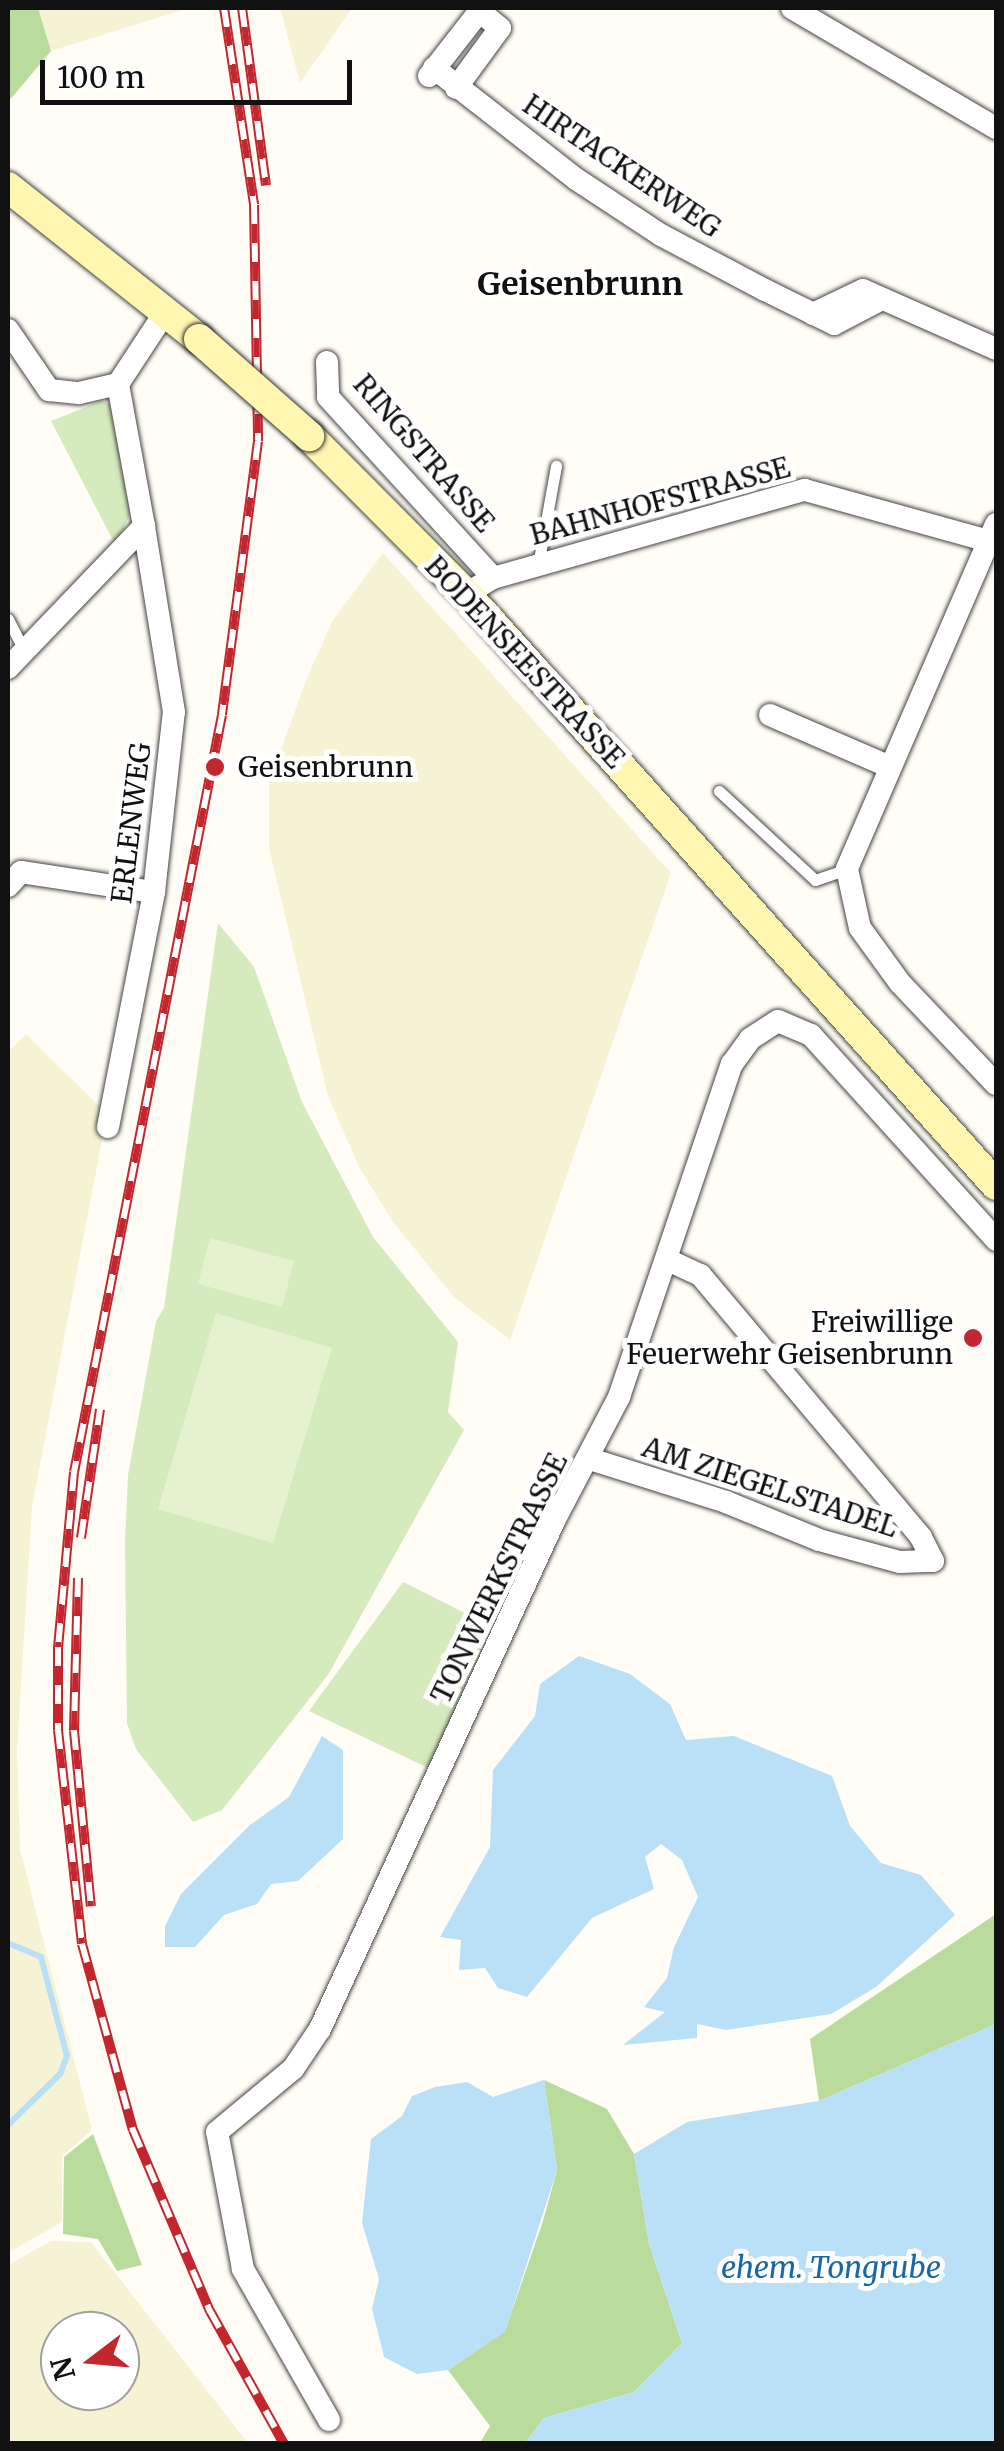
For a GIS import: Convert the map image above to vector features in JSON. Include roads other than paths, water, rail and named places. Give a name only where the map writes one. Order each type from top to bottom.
[{"type":"main road","name":"BODENSEESTRASSE","points":[[8,187],[199,338],[309,436],[466,594],[996,1185]]},
{"type":"street","points":[[792,8],[996,128]]},
{"type":"street","name":"HIRTACKERWEG","points":[[456,88],[500,28],[481,10],[432,72],[660,234],[814,314],[863,290],[996,348]]},
{"type":"street","points":[[8,330],[48,390],[79,393],[118,384],[166,311]]},
{"type":"street","name":"RINGSTRASSE","points":[[327,362],[328,397],[493,578]]},
{"type":"street","name":"ERLENWEG","points":[[108,1127],[154,892],[174,712],[118,384]]},
{"type":"street","name":"BAHNHOFSTRASSE","points":[[466,594],[493,578],[805,490],[993,533]]},
{"type":"street","points":[[16,660],[144,526]]},
{"type":"street","points":[[993,533],[888,766],[846,870],[860,928],[900,983],[996,1084]]},
{"type":"street","points":[[770,715],[888,766]]},
{"type":"street","points":[[8,886],[21,872],[154,892]]},
{"type":"street","name":"TONWERKSTRASSE","points":[[330,2420],[243,2270],[217,2132],[293,2069],[320,2029],[555,1519],[590,1460],[668,1260],[732,1064],[750,1039],[778,1020],[810,1035],[996,1240]]},
{"type":"street","points":[[980,1066],[996,1050]]},
{"type":"street","name":"AM ZIEGELSTADEL","points":[[590,1460],[726,1502],[819,1540],[900,1562],[933,1560],[921,1537],[700,1276],[668,1260]]},
{"type":"lane","points":[[538,565],[556,466]]},
{"type":"lane","points":[[8,620],[16,660]]},
{"type":"lane","points":[[719,790],[815,880],[846,870]]},
{"type":"water","points":[[579,1656],[630,1674],[670,1704],[686,1740],[734,1736],[832,1776],[850,1826],[881,1863],[921,1875],[955,1915],[876,1987],[831,2014],[726,2030],[697,2024],[697,2038],[623,2045],[665,2012],[644,2007],[667,1978],[674,1947],[698,1897],[682,1860],[661,1844],[645,1857],[654,1889],[592,1918],[527,1997],[498,1988],[485,1968],[459,1970],[461,1940],[440,1937],[490,1847],[493,1770],[535,1716],[540,1684]]},
{"type":"water","points":[[322,1736],[343,1750],[343,1839],[298,1881],[271,1884],[257,1904],[224,1915],[195,1947],[165,1947],[165,1926],[181,1894],[250,1825],[289,1797]]},
{"type":"water","name":"ehem. Tongrube","points":[[996,2024],[996,2443],[525,2443],[544,2418],[634,2392],[682,2343],[649,2243],[634,2154],[687,2122],[819,2101]]},
{"type":"water","points":[[544,2080],[557,2170],[505,2332],[448,2370],[417,2374],[384,2357],[372,2309],[379,2279],[362,2223],[371,2139],[402,2116],[412,2096],[435,2087],[467,2082],[493,2097]]},
{"type":"waterway","points":[[8,1943],[41,1957],[67,2056],[60,2074],[8,2125]]},
{"type":"railway","points":[[224,8],[254,205],[258,441],[222,715],[74,1472],[58,1647],[58,1730],[82,1944],[133,2130],[210,2311],[284,2444]]},
{"type":"railway","points":[[242,8],[266,185]]},
{"type":"railway","points":[[81,1538],[100,1409]]},
{"type":"railway","points":[[78,1578],[74,1731],[91,1906]]},
{"type":"place","name":"Geisenbrunn","points":[[215,767]]},
{"type":"place","name":"Freiwillige Feuerwehr Geisenbrunn","points":[[973,1338]]},
{"type":"district","name":"Geisenbrunn","points":[[580,284]]}]
